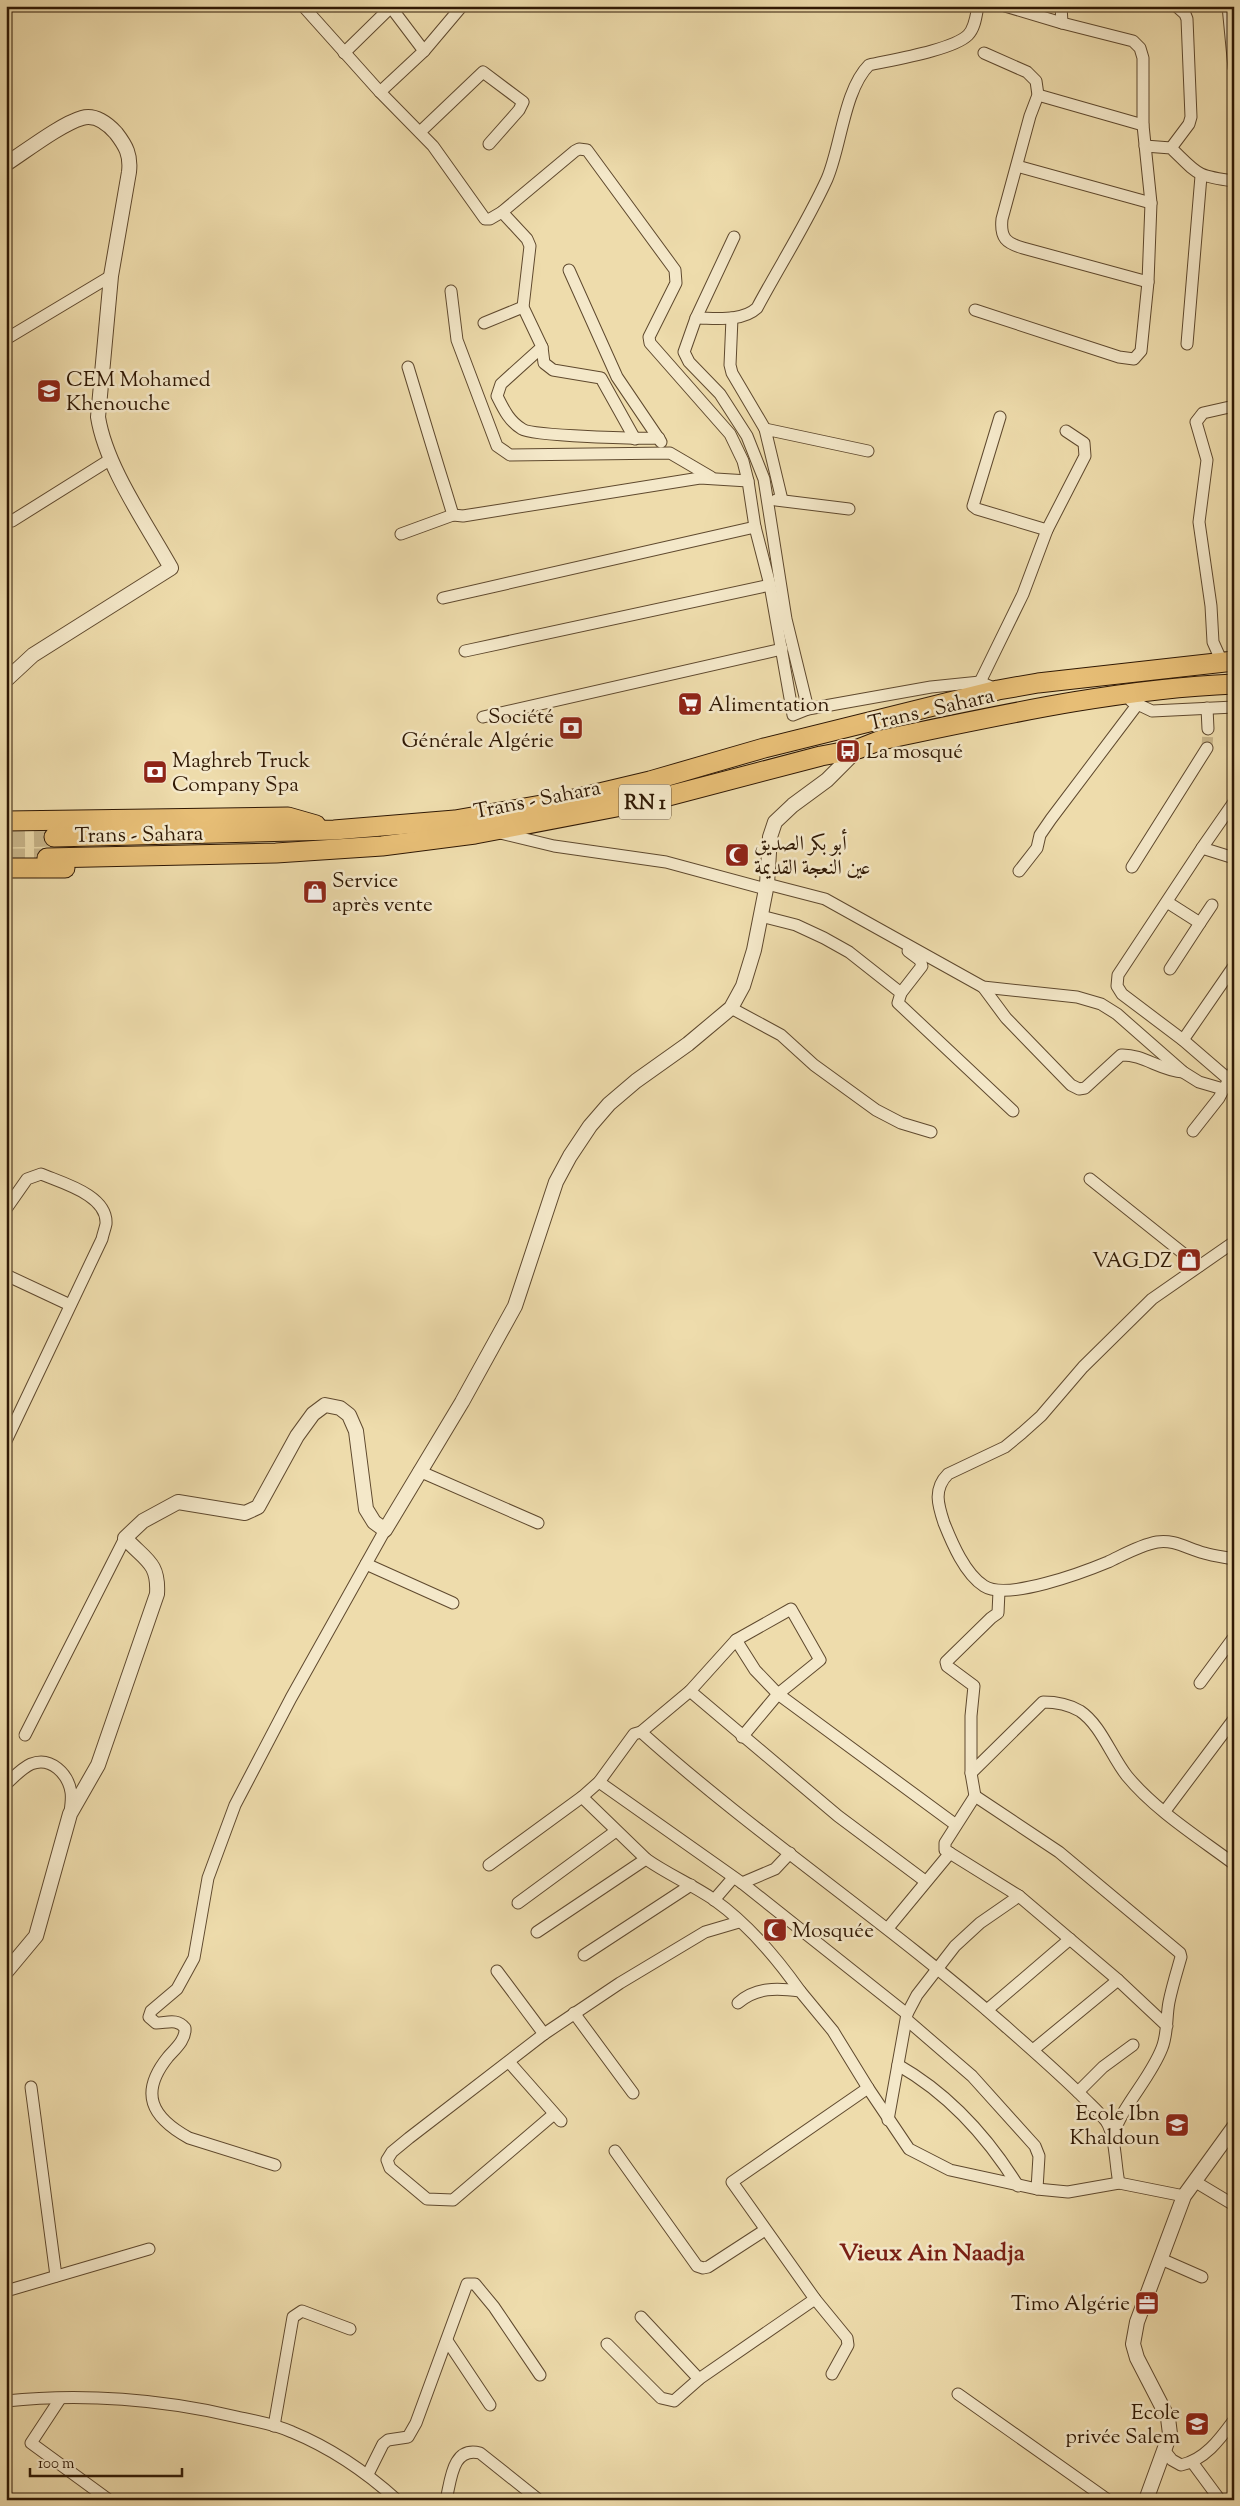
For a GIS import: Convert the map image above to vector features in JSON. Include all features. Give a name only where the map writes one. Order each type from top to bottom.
[{"type":"highway","name":"Trans - Sahara","points":[[54,838],[334,830],[455,820],[570,800],[650,781],[764,748],[998,690],[1038,683],[1228,661]]},
{"type":"highway","name":"Trans - Sahara","points":[[47,858],[276,853],[382,846],[491,831],[653,800],[820,756],[858,749],[881,740],[1048,706],[1129,700],[1196,686],[1234,684]]},
{"type":"highway","points":[[6,821],[288,817],[334,830]]},
{"type":"highway","points":[[6,868],[230,867],[246,864],[276,853]]},
{"type":"street","points":[[303,6],[380,92],[420,132],[456,175],[485,219],[490,219],[502,212],[579,149],[587,150],[675,270],[676,283],[650,337],[650,343],[730,434],[743,461],[755,527],[770,584],[793,715],[808,709],[932,687],[980,682],[998,690]]},
{"type":"street","points":[[696,318],[732,318],[752,312],[757,308],[827,178],[848,108],[862,72],[869,65],[950,45],[968,36],[973,28],[978,6]]},
{"type":"street","points":[[976,310],[1120,357],[1134,359],[1142,352],[1148,282],[1150,203],[1143,124],[1143,58],[1140,48],[1133,41],[1005,6]]},
{"type":"street","points":[[1061,6],[1062,22]]},
{"type":"street","points":[[1171,148],[1189,124],[1191,117],[1187,19],[1176,6]]},
{"type":"street","points":[[1228,6],[1234,68]]},
{"type":"street","points":[[344,53],[391,7],[424,51]]},
{"type":"street","points":[[380,92],[424,51],[455,9]]},
{"type":"street","points":[[984,53],[1033,76],[1038,95],[1030,116],[1001,231],[1009,242],[1023,248],[1148,282]]},
{"type":"street","points":[[420,132],[483,72],[523,102],[519,110],[489,144]]},
{"type":"street","points":[[1038,95],[1143,124]]},
{"type":"street","points":[[6,164],[84,117],[99,119],[112,129],[125,145],[130,160],[111,276],[98,417],[100,431],[110,459],[171,568],[33,655],[6,680]]},
{"type":"street","points":[[1145,146],[1171,148],[1190,169],[1201,176],[1234,181]]},
{"type":"street","points":[[1017,166],[1150,203]]},
{"type":"street","points":[[1187,344],[1201,176]]},
{"type":"street","points":[[502,212],[527,238],[530,246],[523,307],[542,347],[544,363],[553,370],[601,378],[635,439]]},
{"type":"street","points":[[734,237],[696,318],[684,352],[689,362],[720,394],[747,436],[764,479],[769,500],[786,619],[808,709]]},
{"type":"street","points":[[569,270],[617,377],[670,453],[711,477]]},
{"type":"street","points":[[6,339],[111,276]]},
{"type":"street","points":[[451,291],[458,340],[496,446],[510,455],[670,453]]},
{"type":"street","points":[[484,323],[523,307]]},
{"type":"street","points":[[732,318],[730,365],[732,373],[765,429],[782,500]]},
{"type":"street","points":[[542,347],[501,384],[497,396],[508,418],[524,431],[635,439],[660,438]]},
{"type":"street","points":[[408,368],[453,515]]},
{"type":"street","points":[[1228,661],[1213,642],[1211,606],[1199,522],[1207,460],[1196,422],[1203,412],[1234,406]]},
{"type":"street","points":[[1000,417],[973,506],[976,510],[1047,530]]},
{"type":"street","points":[[765,429],[868,451]]},
{"type":"street","points":[[980,682],[1023,594],[1047,530],[1085,456],[1084,443],[1066,431]]},
{"type":"street","points":[[12,521],[110,459]]},
{"type":"street","points":[[401,534],[453,515],[463,516],[711,477],[748,481]]},
{"type":"street","points":[[769,500],[848,509]]},
{"type":"street","points":[[443,598],[755,527]]},
{"type":"street","points":[[465,650],[770,584]]},
{"type":"street","points":[[483,717],[782,649]]},
{"type":"street","points":[[1019,871],[1037,848],[1040,834],[1129,700],[1152,711],[1234,707]]},
{"type":"street","points":[[1207,708],[1208,730]]},
{"type":"street","points":[[1132,867],[1207,748]]},
{"type":"street","points":[[275,2165],[189,2138],[179,2132],[158,2113],[150,2090],[157,2071],[183,2039],[185,2033],[181,2023],[175,2021],[156,2023],[149,2017],[152,2011],[177,1989],[194,1958],[208,1878],[235,1805],[366,1564],[419,1471],[462,1402],[515,1306],[556,1182],[570,1156],[590,1126],[609,1104],[688,1044],[731,1008],[743,986],[761,916],[766,886],[770,837],[775,822],[793,805],[827,780],[858,749]]},
{"type":"street","points":[[1230,1080],[1183,1040],[1122,994],[1117,986],[1118,975],[1234,802]]},
{"type":"street","points":[[491,831],[554,846],[666,862],[825,899],[862,918],[954,973],[983,987],[1077,997],[1101,1004],[1117,1014],[1183,1072],[1199,1082],[1230,1080]]},
{"type":"street","points":[[1202,848],[1234,858]]},
{"type":"street","points":[[1167,902],[1200,923]]},
{"type":"street","points":[[1170,969],[1212,905]]},
{"type":"street","points":[[761,916],[796,925],[824,938],[849,952],[901,993]]},
{"type":"street","points":[[862,918],[922,963],[922,968],[901,993],[898,1003],[1013,1111]]},
{"type":"street","points":[[1183,1040],[1234,966]]},
{"type":"street","points":[[983,987],[1006,1018],[1071,1085],[1085,1088],[1121,1055],[1138,1058],[1170,1072],[1183,1072]]},
{"type":"street","points":[[731,1008],[781,1035],[814,1065],[876,1110],[902,1123],[931,1132]]},
{"type":"street","points":[[1193,1131],[1219,1098],[1230,1080]]},
{"type":"street","points":[[6,1209],[27,1179],[41,1174],[86,1194],[104,1211],[106,1223],[102,1239],[7,1437]]},
{"type":"street","points":[[1090,1180],[1199,1266]]},
{"type":"street","points":[[1234,1242],[1147,1304],[1083,1367],[1041,1416],[1022,1433],[1005,1447],[948,1474],[941,1480],[938,1491],[938,1504],[948,1533],[968,1569],[985,1587],[999,1591],[1037,1585],[1086,1572],[1157,1542],[1171,1542],[1205,1554],[1234,1559]]},
{"type":"street","points":[[6,1276],[70,1305]]},
{"type":"street","points":[[24,1735],[125,1538],[143,1520],[178,1502],[245,1513],[258,1507],[297,1436],[313,1414],[325,1405],[340,1408],[349,1416],[356,1430],[366,1509],[374,1522],[386,1530]]},
{"type":"street","points":[[419,1471],[538,1523]]},
{"type":"street","points":[[6,1972],[36,1936],[70,1814],[98,1765],[158,1594],[158,1576],[150,1562],[125,1538]]},
{"type":"street","points":[[366,1564],[453,1603]]},
{"type":"street","points":[[999,1591],[998,1613],[990,1618],[946,1662],[947,1666],[974,1686],[970,1716],[971,1773],[974,1796],[945,1843],[945,1850],[1019,1896],[1118,1980],[1167,2026]]},
{"type":"street","points":[[489,1865],[582,1797],[599,1782],[634,1734],[641,1732],[690,1691],[736,1640],[789,1609],[794,1612],[820,1660],[778,1694],[742,1737]]},
{"type":"street","points":[[1200,1683],[1234,1637]]},
{"type":"street","points":[[736,1640],[755,1670],[778,1694],[956,1825]]},
{"type":"street","points":[[690,1691],[742,1737],[838,1816],[925,1881]]},
{"type":"street","points":[[971,1773],[1043,1702],[1058,1702],[1080,1711],[1097,1729],[1127,1775],[1165,1811],[1234,1864]]},
{"type":"street","points":[[1165,1811],[1234,1719]]},
{"type":"street","points":[[641,1732],[699,1784],[888,1928],[937,1968],[1078,2092],[1106,2121],[1113,2135],[1119,2184]]},
{"type":"street","points":[[6,1784],[31,1764],[42,1762],[51,1764],[60,1769],[70,1786],[70,1814]]},
{"type":"street","points":[[599,1782],[737,1881],[907,2017],[978,2081],[1035,2146],[1039,2156],[1037,2189]]},
{"type":"street","points":[[974,1796],[1059,1852],[1180,1953],[1181,1957],[1169,2002],[1164,2045],[1153,2069],[1118,2121],[1113,2135]]},
{"type":"street","points":[[582,1797],[646,1859],[714,1900],[778,1960],[800,1991],[833,2031],[888,2121],[909,2149],[950,2170],[1018,2186],[1068,2192],[1119,2184],[1184,2196]]},
{"type":"street","points":[[518,1903],[616,1831]]},
{"type":"street","points":[[714,1900],[737,1881],[775,1869],[790,1853]]},
{"type":"street","points":[[888,1928],[950,1853]]},
{"type":"street","points":[[537,1932],[646,1859]]},
{"type":"street","points":[[584,1955],[691,1885]]},
{"type":"street","points":[[888,2121],[891,2093],[907,2017],[917,1994],[955,1946],[980,1923],[1019,1896]]},
{"type":"street","points":[[509,2062],[558,2117],[453,2200],[427,2199],[390,2168],[387,2160],[392,2152],[544,2034],[574,2013],[679,1946],[705,1932],[739,1922]]},
{"type":"street","points":[[987,2010],[1070,1939]]},
{"type":"street","points":[[497,1971],[544,2034]]},
{"type":"street","points":[[1032,2050],[1118,1980]]},
{"type":"street","points":[[738,2003],[756,1990],[782,1988],[800,1991]]},
{"type":"street","points":[[574,2013],[633,2093]]},
{"type":"street","points":[[1078,2092],[1103,2068],[1133,2045]]},
{"type":"street","points":[[898,2065],[923,2079],[959,2109],[1006,2166],[1018,2186]]},
{"type":"street","points":[[31,2087],[56,2276]]},
{"type":"street","points":[[832,2374],[848,2345],[847,2338],[815,2299],[732,2182],[868,2088]]},
{"type":"street","points":[[1146,2500],[1170,2434],[1168,2418],[1137,2358],[1133,2344],[1137,2322],[1184,2196],[1234,2127]]},
{"type":"street","points":[[614,2152],[697,2266],[708,2267],[765,2230]]},
{"type":"street","points":[[1194,2181],[1234,2205]]},
{"type":"street","points":[[6,2291],[149,2249]]},
{"type":"street","points":[[1161,2259],[1202,2277]]},
{"type":"street","points":[[368,2474],[383,2444],[388,2440],[408,2437],[413,2430],[448,2342],[467,2284],[471,2282],[494,2307],[540,2375]]},
{"type":"street","points":[[607,2344],[661,2398],[674,2402],[699,2379],[815,2299]]},
{"type":"street","points":[[274,2426],[293,2317],[302,2311],[350,2329]]},
{"type":"street","points":[[641,2317],[699,2379]]},
{"type":"street","points":[[448,2342],[490,2404]]},
{"type":"street","points":[[958,2394],[1108,2500]]},
{"type":"street","points":[[6,2401],[30,2398],[135,2400],[188,2406],[274,2426],[292,2432],[368,2474],[397,2500]]},
{"type":"street","points":[[60,2400],[31,2443],[109,2500]]},
{"type":"street","points":[[1164,2450],[1172,2460],[1180,2465],[1192,2462],[1211,2447],[1234,2420]]},
{"type":"street","points":[[446,2500],[457,2460],[463,2452],[471,2450],[480,2453],[539,2500]]},
{"type":"street","points":[[1192,2462],[1220,2500]]},
{"type":"tunnel","points":[[1207,748],[1208,729]]},
{"type":"tunnel","points":[[6,838],[54,837]]},
{"type":"tunnel","points":[[6,858],[47,858]]},
{"type":"place","name":"CEM Mohamed Khenouche","points":[[49,391]]},
{"type":"place","name":"Alimentation","points":[[690,704]]},
{"type":"place","name":"Société Générale Algérie","points":[[571,728]]},
{"type":"place","name":"La mosqué","points":[[848,751]]},
{"type":"place","name":"Maghreb Truck Company Spa","points":[[155,772]]},
{"type":"place","name":"أبو بكر الصديق عين النعجة القديمة","points":[[737,855]]},
{"type":"place","name":"Service après vente","points":[[315,892]]},
{"type":"place","name":"VAG_DZ","points":[[1189,1260]]},
{"type":"place","name":"Mosquée","points":[[775,1930]]},
{"type":"place","name":"Ecole Ibn Khaldoun","points":[[1177,2125]]},
{"type":"place","name":"Timo Algérie","points":[[1147,2303]]},
{"type":"place","name":"Ecole privée Salem","points":[[1197,2424]]},
{"type":"district","name":"Vieux Ain Naadja","points":[[932,2252]]}]
